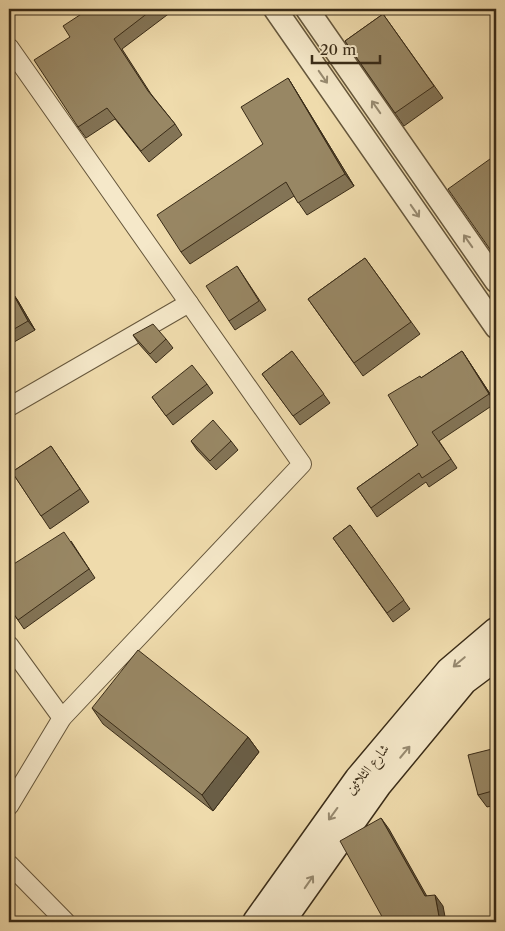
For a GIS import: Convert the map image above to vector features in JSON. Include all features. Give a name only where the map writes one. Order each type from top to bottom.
[{"type":"main road","name":"شارع الثلاثين","points":[[256,922],[358,778],[449,671],[496,631]]},
{"type":"main road","name":"شارع الثلاثين","points":[[281,922],[378,785],[464,681],[496,657]]},
{"type":"street","points":[[275,9],[496,327]]},
{"type":"street","points":[[307,9],[496,281]]},
{"type":"street","points":[[9,46],[302,464],[62,718],[9,806]]},
{"type":"street","points":[[9,407],[189,303]]},
{"type":"street","points":[[9,645],[62,718]]},
{"type":"street","points":[[9,864],[66,922]]},
{"type":"building","points":[[89,9],[153,9],[114,39],[148,91],[175,124],[141,151],[107,108],[78,127],[34,60],[70,37],[63,26]]},
{"type":"building","points":[[383,14],[434,86],[395,113],[345,41]]},
{"type":"building","points":[[288,78],[345,174],[298,203],[286,182],[181,252],[157,215],[263,144],[241,107]]},
{"type":"building","points":[[490,159],[496,169],[496,176],[494,178],[496,182],[496,258],[448,189]]},
{"type":"building","points":[[365,258],[411,322],[354,363],[308,299]]},
{"type":"building","points":[[237,266],[259,301],[229,321],[206,286]]},
{"type":"building","points":[[12,292],[28,321],[9,332],[9,294]]},
{"type":"building","points":[[153,324],[166,339],[150,354],[133,335]]},
{"type":"building","points":[[292,351],[324,394],[293,416],[262,374]]},
{"type":"building","points":[[462,351],[489,394],[432,432],[451,459],[422,478],[419,473],[371,508],[357,488],[418,445],[388,395],[420,376],[421,378]]},
{"type":"building","points":[[192,365],[207,384],[166,416],[152,397]]},
{"type":"building","points":[[213,420],[231,441],[210,461],[191,441]]},
{"type":"building","points":[[51,446],[80,489],[41,516],[12,472]]},
{"type":"building","points":[[350,525],[404,600],[387,613],[333,538]]},
{"type":"building","points":[[64,532],[89,569],[18,620],[9,607],[9,567]]},
{"type":"building","points":[[138,650],[248,737],[202,795],[92,708]]},
{"type":"building","points":[[496,748],[496,790],[478,795],[468,755]]},
{"type":"building","points":[[381,818],[425,896],[435,895],[440,922],[385,922],[340,841]]}]
